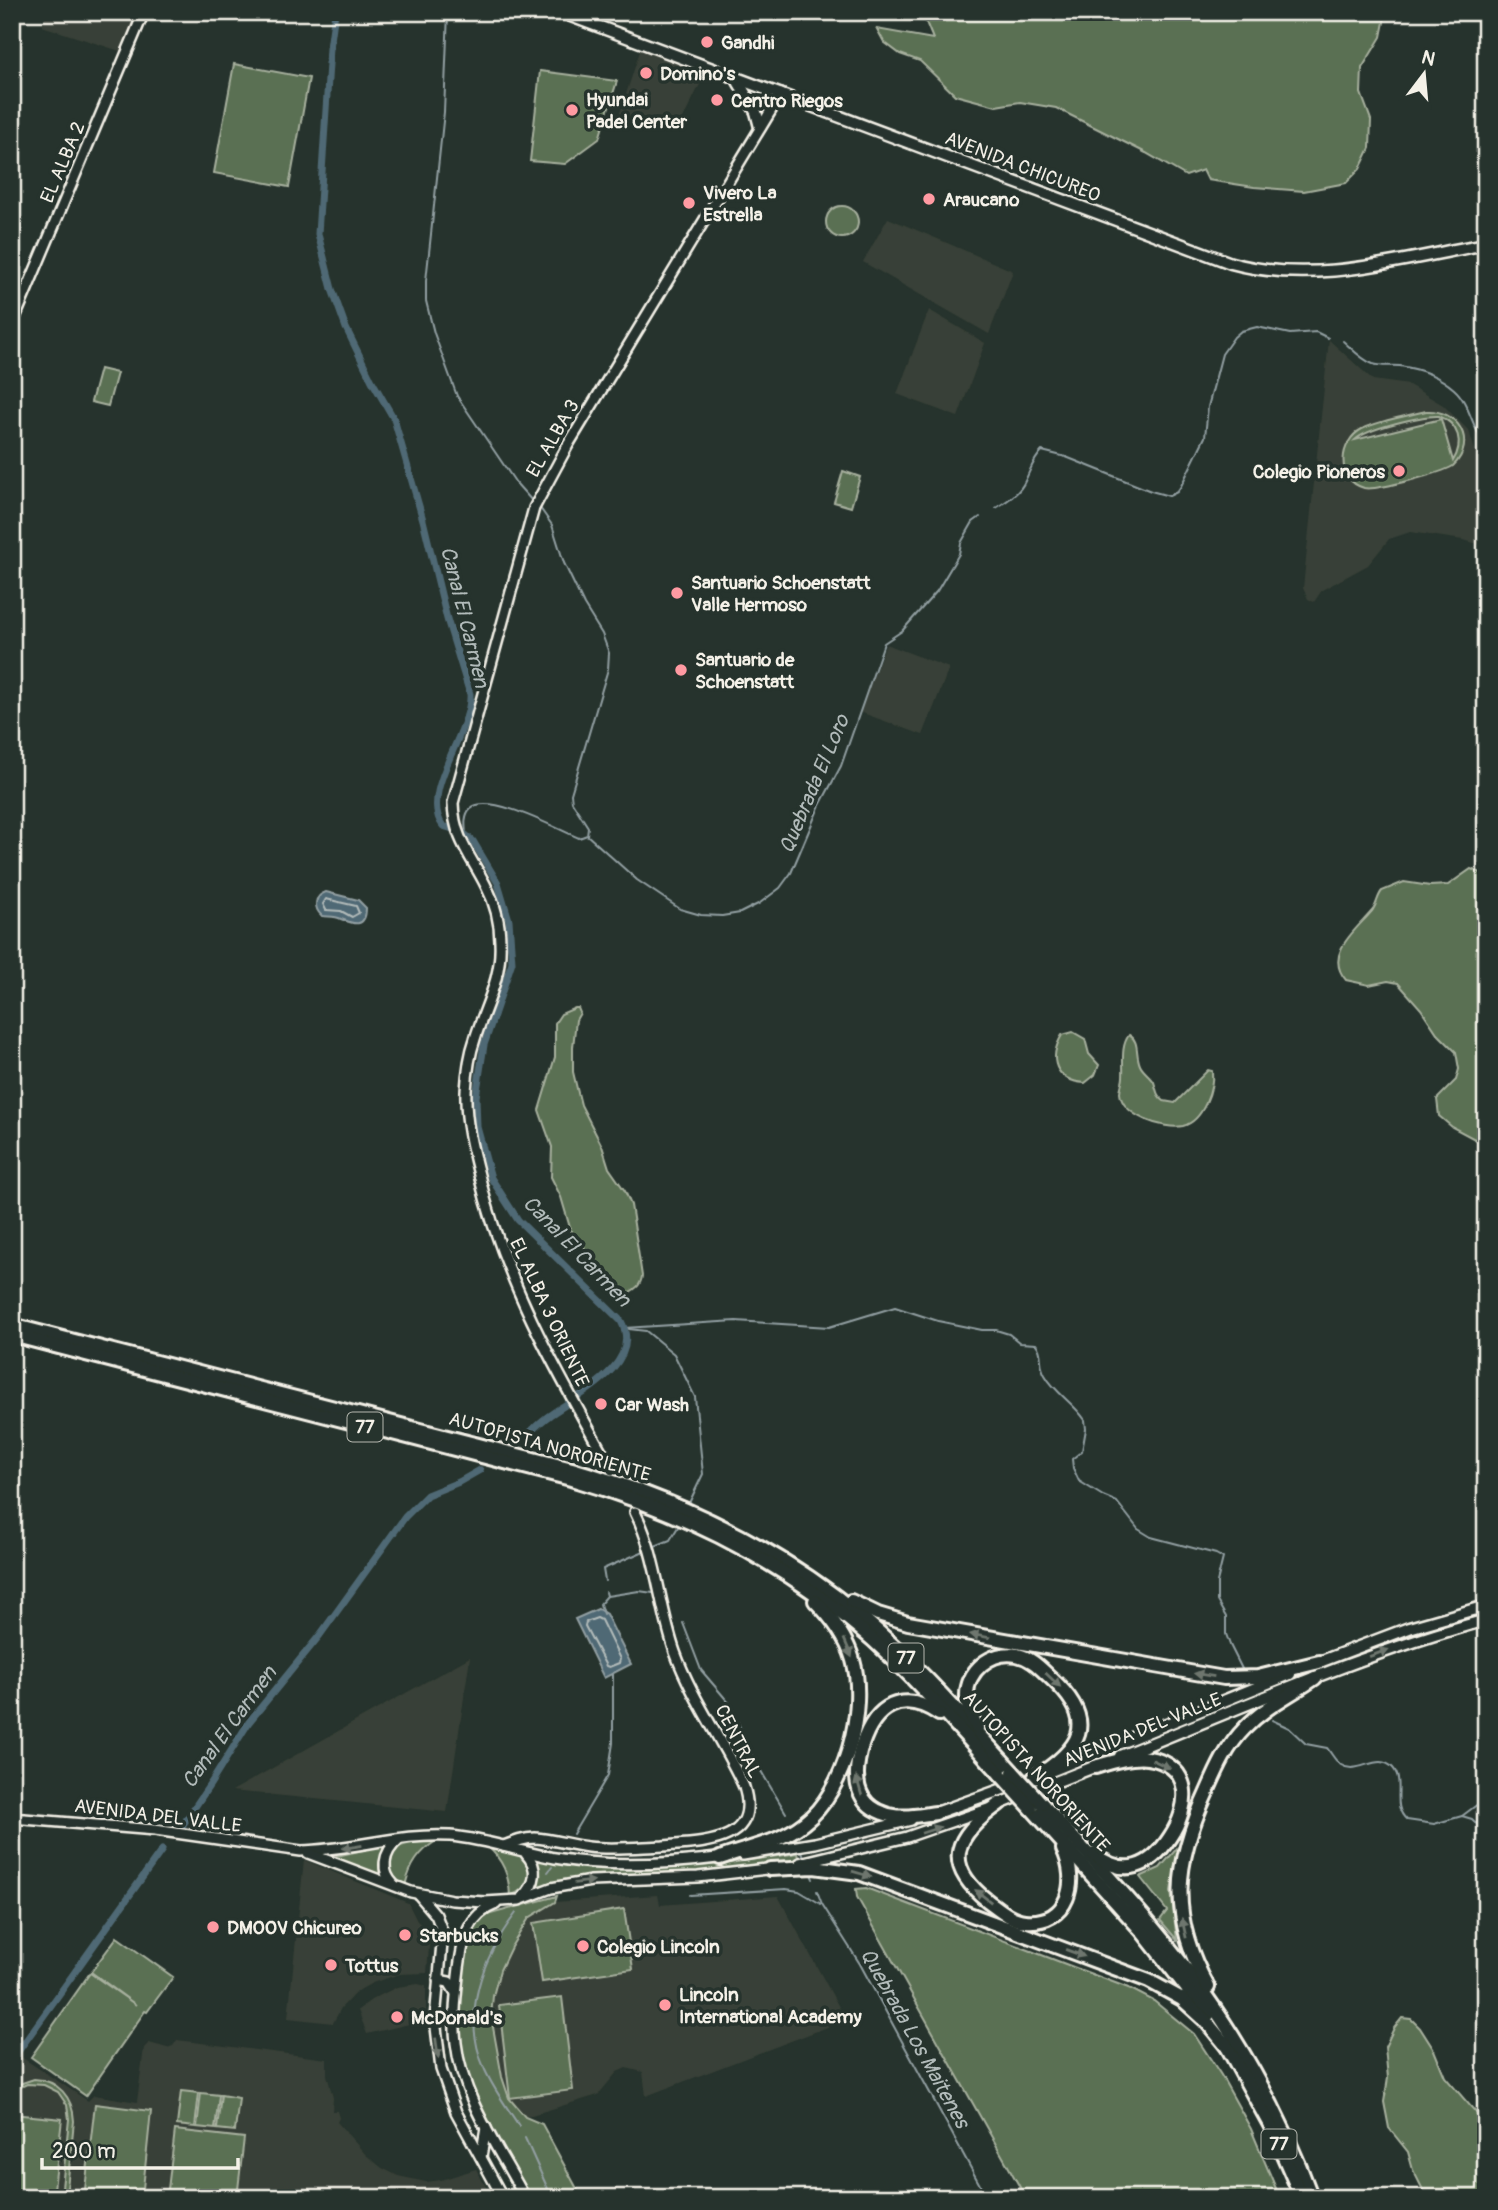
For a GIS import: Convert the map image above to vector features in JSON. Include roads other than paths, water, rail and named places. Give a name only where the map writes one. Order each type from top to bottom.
[{"type":"highway","name":"AUTOPISTA NORORIENTE","points":[[12,1325],[538,1460],[622,1484],[671,1503],[778,1557],[821,1585],[865,1620],[984,1741],[1007,1774]]},
{"type":"highway","name":"AUTOPISTA NORORIENTE","points":[[12,1335],[600,1488],[694,1524],[790,1577],[873,1641],[1007,1774],[1177,1958],[1232,2034],[1281,2123],[1312,2198]]},
{"type":"highway","points":[[720,1858],[779,1839],[812,1817],[828,1798],[836,1783],[852,1730],[858,1689],[849,1649],[830,1618],[790,1577]]},
{"type":"highway","points":[[821,1585],[869,1611],[908,1623],[1224,1678],[1258,1677],[1320,1662]]},
{"type":"highway","points":[[984,1741],[968,1703],[968,1688],[973,1674],[986,1660],[1000,1655],[1017,1655],[1031,1660],[1068,1694],[1076,1707],[1079,1724],[1077,1739],[1069,1753],[1034,1778]]},
{"type":"highway","points":[[1232,2034],[1197,1968],[1185,1936],[1179,1895],[1183,1856],[1200,1807],[1222,1759],[1234,1740],[1268,1708],[1315,1678]]},
{"type":"highway","points":[[936,1813],[897,1816],[876,1810],[858,1790],[857,1763],[871,1723],[882,1710],[892,1705],[907,1702],[922,1705],[958,1728]]},
{"type":"highway","points":[[1059,1831],[1101,1859],[1125,1868],[1151,1859],[1178,1825],[1184,1812],[1185,1794],[1181,1781],[1167,1765],[1155,1760],[1135,1758],[1095,1767]]},
{"type":"highway","points":[[999,1804],[972,1825],[964,1836],[960,1848],[960,1866],[973,1889],[1011,1917],[1025,1921],[1039,1920],[1056,1912],[1067,1898],[1071,1886],[1070,1869],[1059,1831]]},
{"type":"highway","name":"AUTOPISTA NORORIENTE","points":[[1059,1831],[1191,1992],[1228,2048],[1270,2125],[1302,2198]]},
{"type":"highway","points":[[770,1869],[814,1867],[859,1873],[1137,1976],[1182,1999],[1205,2020],[1228,2048]]},
{"type":"main road","name":"AVENIDA CHICUREO","points":[[560,12],[1218,258],[1259,270],[1287,273],[1353,269],[1486,244]]},
{"type":"main road","points":[[736,78],[756,112],[760,127]]},
{"type":"main road","points":[[756,112],[768,114]]},
{"type":"main road","name":"AVENIDA DEL VALLE","points":[[936,1813],[1034,1778],[1409,1628],[1486,1606]]},
{"type":"main road","name":"AVENIDA DEL VALLE","points":[[999,1804],[1315,1678],[1419,1639],[1486,1620]]},
{"type":"street","name":"EL ALBA 2","points":[[12,325],[144,12]]},
{"type":"street","name":"EL ALBA 3","points":[[459,840],[453,819],[458,780],[482,705],[536,505],[568,445],[781,93]]},
{"type":"street","name":"EL ALBA 3 ORIENTE","points":[[459,840],[489,892],[498,922],[500,944],[495,987],[468,1066],[467,1108],[474,1158],[505,1261],[572,1400],[612,1470]]},
{"type":"street","name":"CENTRAL","points":[[504,1846],[533,1838],[597,1848],[702,1843],[727,1836],[739,1827],[745,1815],[747,1801],[744,1787],[684,1674],[674,1649],[649,1549],[635,1512]]},
{"type":"street","name":"AVENIDA DEL VALLE","points":[[301,1851],[418,1894],[460,1901],[501,1902],[519,1900],[551,1888],[592,1881],[674,1879],[770,1869],[832,1857],[907,1837],[999,1804]]},
{"type":"street","name":"AVENIDA DEL VALLE","points":[[12,1818],[196,1835],[301,1851],[336,1849],[402,1838],[451,1836],[504,1846],[526,1854],[598,1863],[720,1858],[849,1836],[936,1813]]},
{"type":"street","points":[[394,1886],[386,1874],[385,1859],[390,1848],[402,1838]]},
{"type":"street","points":[[519,1900],[530,1889],[534,1877],[534,1866],[526,1854],[533,1838]]},
{"type":"street","points":[[418,1894],[433,1910],[442,1929],[443,1948],[435,2028],[441,2070],[453,2104],[503,2198]]},
{"type":"street","points":[[501,1902],[484,1910],[469,1925],[462,1948],[454,2025],[458,2057],[468,2090],[525,2198]]},
{"type":"street","points":[[438,1980],[451,1984],[456,1993]]},
{"type":"street","points":[[481,2157],[486,2126]]},
{"type":"street","points":[[489,2172],[499,2149]]},
{"type":"water","points":[[326,892],[358,900],[366,908],[364,919],[354,923],[322,916],[316,902],[319,896]]},
{"type":"water","points":[[598,1609],[606,1614],[631,1664],[604,1678],[575,1619]]},
{"type":"waterway","name":"Canal El Carmen","points":[[335,12],[330,48],[318,234],[332,289],[346,328],[394,419],[423,520],[447,619],[470,694],[464,725],[441,779],[437,812],[443,826],[462,832],[473,841],[498,883],[509,920],[512,962],[484,1045],[476,1097],[477,1127],[491,1178],[518,1220],[621,1321],[626,1337],[624,1351],[605,1377],[546,1418],[518,1444]]},
{"type":"waterway","points":[[448,12],[444,112],[426,301],[434,333],[457,396],[516,483],[533,502]]},
{"type":"waterway","name":"Quebrada El Loro","points":[[996,508],[1020,489],[1042,451],[1066,457],[1151,491],[1169,496],[1177,492],[1205,437],[1208,407],[1222,354],[1234,337],[1241,331],[1257,327],[1290,334],[1316,332],[1328,338]]},
{"type":"waterway","name":"Quebrada El Loro","points":[[1343,341],[1373,364],[1415,369],[1429,373],[1448,384],[1460,395],[1486,445]]},
{"type":"waterway","points":[[540,508],[552,525],[564,563],[584,605],[602,634],[609,653],[608,669],[571,794],[572,802],[588,827],[587,835]]},
{"type":"waterway","name":"Quebrada El Loro","points":[[466,834],[466,816],[471,808],[480,804],[508,808],[579,838],[587,835],[637,880],[680,909],[701,915],[722,916],[740,913],[760,903],[780,888],[791,873],[819,807],[841,766],[884,643],[902,631],[937,591],[959,554],[961,543],[973,522],[980,517]]},
{"type":"waterway","points":[[624,1328],[736,1321],[829,1327],[895,1307],[938,1321],[982,1330],[996,1330],[1009,1334],[1020,1343],[1036,1344],[1045,1375],[1085,1420],[1082,1451],[1072,1459],[1079,1481],[1117,1502],[1138,1529],[1151,1537],[1223,1558],[1217,1582],[1217,1601],[1226,1617],[1226,1634],[1230,1645],[1242,1669]]},
{"type":"waterway","name":"Quebrada Los Maitenes","points":[[629,1329],[646,1331],[674,1354],[695,1397],[703,1474],[690,1501]]},
{"type":"waterway","name":"Canal El Carmen","points":[[180,1829],[249,1722],[320,1635],[405,1517],[427,1495],[480,1470]]},
{"type":"waterway","name":"Quebrada Los Maitenes","points":[[655,1546],[670,1540],[678,1527]]},
{"type":"waterway","name":"Quebrada Los Maitenes","points":[[605,1581],[603,1569],[644,1551]]},
{"type":"waterway","name":"Quebrada Los Maitenes","points":[[606,1592],[607,1596],[639,1591],[653,1593]]},
{"type":"waterway","points":[[603,1614],[600,1604],[607,1596]]},
{"type":"waterway","name":"Quebrada Los Maitenes","points":[[683,1623],[701,1670],[730,1704],[752,1756],[786,1813]]},
{"type":"waterway","points":[[573,1834],[608,1775],[613,1743],[613,1674]]},
{"type":"waterway","points":[[1272,1720],[1289,1728],[1306,1744],[1327,1748],[1341,1765],[1348,1768],[1374,1762],[1387,1763],[1397,1774],[1399,1808],[1407,1820],[1434,1824],[1462,1816],[1486,1826]]},
{"type":"waterway","points":[[1462,1816],[1486,1798]]},
{"type":"waterway","name":"Canal El Carmen","points":[[12,2060],[162,1850]]},
{"type":"waterway","name":"Quebrada Los Maitenes","points":[[802,1851],[804,1857]]},
{"type":"waterway","points":[[548,1872],[552,1867]]},
{"type":"waterway","name":"Quebrada Los Maitenes","points":[[811,1874],[813,1879]]},
{"type":"waterway","points":[[690,1895],[786,1889],[799,1891],[821,1904]]},
{"type":"waterway","name":"Quebrada Los Maitenes","points":[[817,1891],[822,1904],[860,1964],[987,2198]]},
{"type":"waterway","points":[[516,1913],[493,1949],[485,1968],[478,1988],[475,2029],[485,2070],[519,2126]]},
{"type":"waterway","points":[[525,2138],[552,2198]]},
{"type":"place","name":"Gandhi","points":[[707,42]]},
{"type":"place","name":"Domino's","points":[[646,73]]},
{"type":"place","name":"Centro Riegos","points":[[717,100]]},
{"type":"place","name":"Hyundai Padel Center","points":[[572,110]]},
{"type":"place","name":"Araucano","points":[[929,199]]},
{"type":"place","name":"Vivero La Estrella","points":[[689,203]]},
{"type":"place","name":"Colegio Pioneros","points":[[1399,471]]},
{"type":"place","name":"Santuario Schoenstatt Valle Hermoso","points":[[677,593]]},
{"type":"place","name":"Santuario de Schoenstatt","points":[[681,670]]},
{"type":"place","name":"Car Wash","points":[[601,1404]]},
{"type":"place","name":"DMOOV Chicureo","points":[[213,1927]]},
{"type":"place","name":"Starbucks","points":[[405,1935]]},
{"type":"place","name":"Colegio Lincoln","points":[[583,1946]]},
{"type":"place","name":"Tottus","points":[[331,1965]]},
{"type":"place","name":"Lincoln International Academy","points":[[665,2005]]},
{"type":"place","name":"McDonald's","points":[[397,2017]]}]
